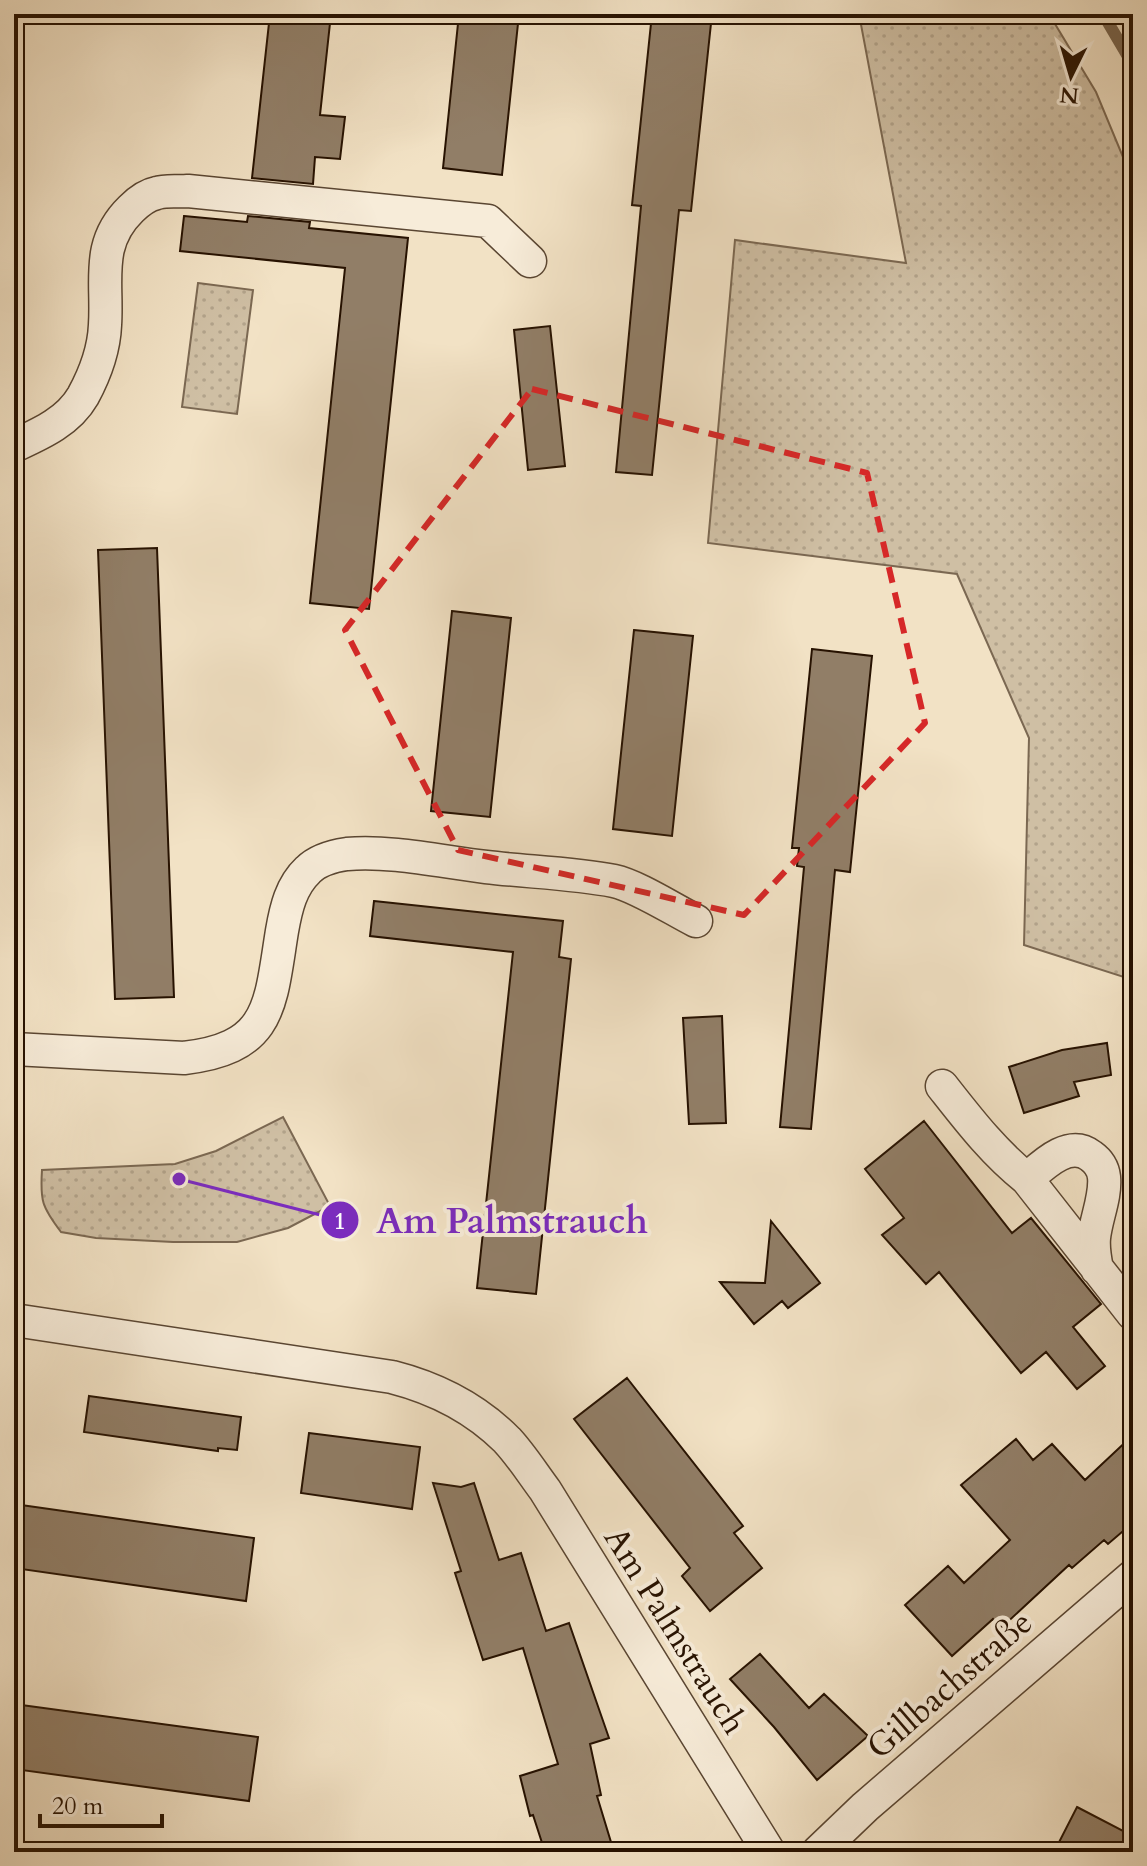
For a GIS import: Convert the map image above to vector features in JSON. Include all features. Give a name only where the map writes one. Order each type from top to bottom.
[{"type":"street","points":[[14,446],[52,428],[82,398],[103,346],[105,254],[109,240],[116,225],[134,205],[158,192],[188,191],[488,221],[530,261]]},
{"type":"street","points":[[14,1049],[184,1058],[207,1055],[240,1043],[259,1025],[268,1008],[285,915],[294,888],[309,869],[335,856],[407,857],[616,882],[696,921]]},
{"type":"street","points":[[942,1086],[983,1137],[1027,1179],[1133,1314]]},
{"type":"street","points":[[1027,1179],[1056,1156],[1068,1152],[1078,1150],[1086,1153],[1099,1164],[1105,1180],[1094,1236],[1097,1269]]},
{"type":"street","name":"Am Palmstrauch","points":[[14,1320],[392,1377],[426,1388],[467,1408],[506,1440],[545,1490],[769,1852]]},
{"type":"street","name":"Gillbachstraße","points":[[818,1852],[865,1807],[1133,1576]]},
{"type":"highlighted area","points":[[532,389],[867,473],[925,723],[744,915],[458,850],[345,630]]},
{"type":"shaded area","points":[[859,14],[1049,14],[1096,92],[1133,181],[1133,980],[1024,945],[1029,738],[957,574],[708,543],[735,240],[906,263]]},
{"type":"shaded area","points":[[198,283],[253,290],[237,414],[182,407]]},
{"type":"shaded area","points":[[283,1117],[330,1206],[288,1228],[237,1242],[96,1238],[61,1232],[44,1203],[42,1170],[175,1164],[216,1151]]},
{"type":"building","points":[[270,14],[331,14],[320,115],[345,117],[340,159],[315,157],[313,184],[252,178]]},
{"type":"building","points":[[459,14],[519,14],[502,175],[443,168]]},
{"type":"building","points":[[652,14],[712,14],[691,211],[679,210],[652,475],[616,472],[641,206],[632,205]]},
{"type":"building","points":[[184,216],[247,222],[248,216],[310,222],[309,228],[408,238],[369,609],[310,603],[345,268],[180,251]]},
{"type":"building","points":[[550,326],[565,466],[528,470],[514,330]]},
{"type":"building","points":[[157,548],[174,997],[115,999],[98,550]]},
{"type":"building","points":[[452,611],[511,618],[490,817],[431,811]]},
{"type":"building","points":[[634,630],[693,636],[672,836],[613,829]]},
{"type":"building","points":[[812,649],[872,656],[850,872],[835,870],[811,1129],[780,1127],[804,867],[797,866],[799,848],[792,848]]},
{"type":"building","points":[[374,901],[563,921],[559,957],[571,959],[536,1294],[477,1288],[513,952],[370,936]]},
{"type":"building","points":[[722,1016],[726,1123],[689,1124],[683,1018]]},
{"type":"building","points":[[1107,1043],[1111,1075],[1074,1082],[1079,1096],[1024,1113],[1009,1067],[1062,1050]]},
{"type":"building","points":[[924,1121],[1012,1233],[1031,1218],[1101,1304],[1073,1327],[1105,1366],[1077,1389],[1046,1352],[1021,1373],[939,1272],[926,1284],[882,1235],[904,1218],[865,1169]]},
{"type":"building","points":[[771,1221],[820,1283],[788,1308],[782,1301],[754,1324],[720,1282],[765,1283]]},
{"type":"building","points":[[627,1378],[743,1526],[734,1533],[762,1568],[710,1611],[682,1576],[690,1568],[574,1419]]},
{"type":"building","points":[[89,1396],[241,1417],[237,1450],[218,1448],[218,1451],[84,1432]]},
{"type":"building","points":[[309,1433],[420,1447],[412,1509],[301,1493]]},
{"type":"building","points":[[1133,1435],[1133,1512],[1126,1518],[1129,1526],[1108,1544],[1104,1540],[1072,1568],[1069,1565],[1001,1628],[993,1619],[952,1656],[905,1605],[948,1566],[964,1583],[1010,1540],[961,1485],[1016,1439],[1033,1460],[1052,1444],[1085,1480]]},
{"type":"building","points":[[433,1483],[461,1487],[474,1483],[499,1560],[521,1553],[546,1631],[569,1623],[609,1738],[590,1744],[601,1795],[597,1796],[614,1852],[545,1852],[533,1815],[530,1816],[520,1776],[558,1764],[523,1648],[483,1660],[455,1573],[461,1571]]},
{"type":"building","points":[[14,1504],[254,1538],[246,1601],[14,1568]]},
{"type":"building","points":[[760,1654],[809,1708],[824,1694],[868,1736],[817,1780],[730,1679]]},
{"type":"building","points":[[14,1704],[258,1737],[249,1801],[14,1769]]},
{"type":"building","points":[[1077,1807],[1133,1836],[1133,1852],[1054,1852]]},
{"type":"waterway","points":[[1103,14],[1133,65]]},
{"type":"place","name":"Am Palmstrauch","points":[[179,1179]]}]
